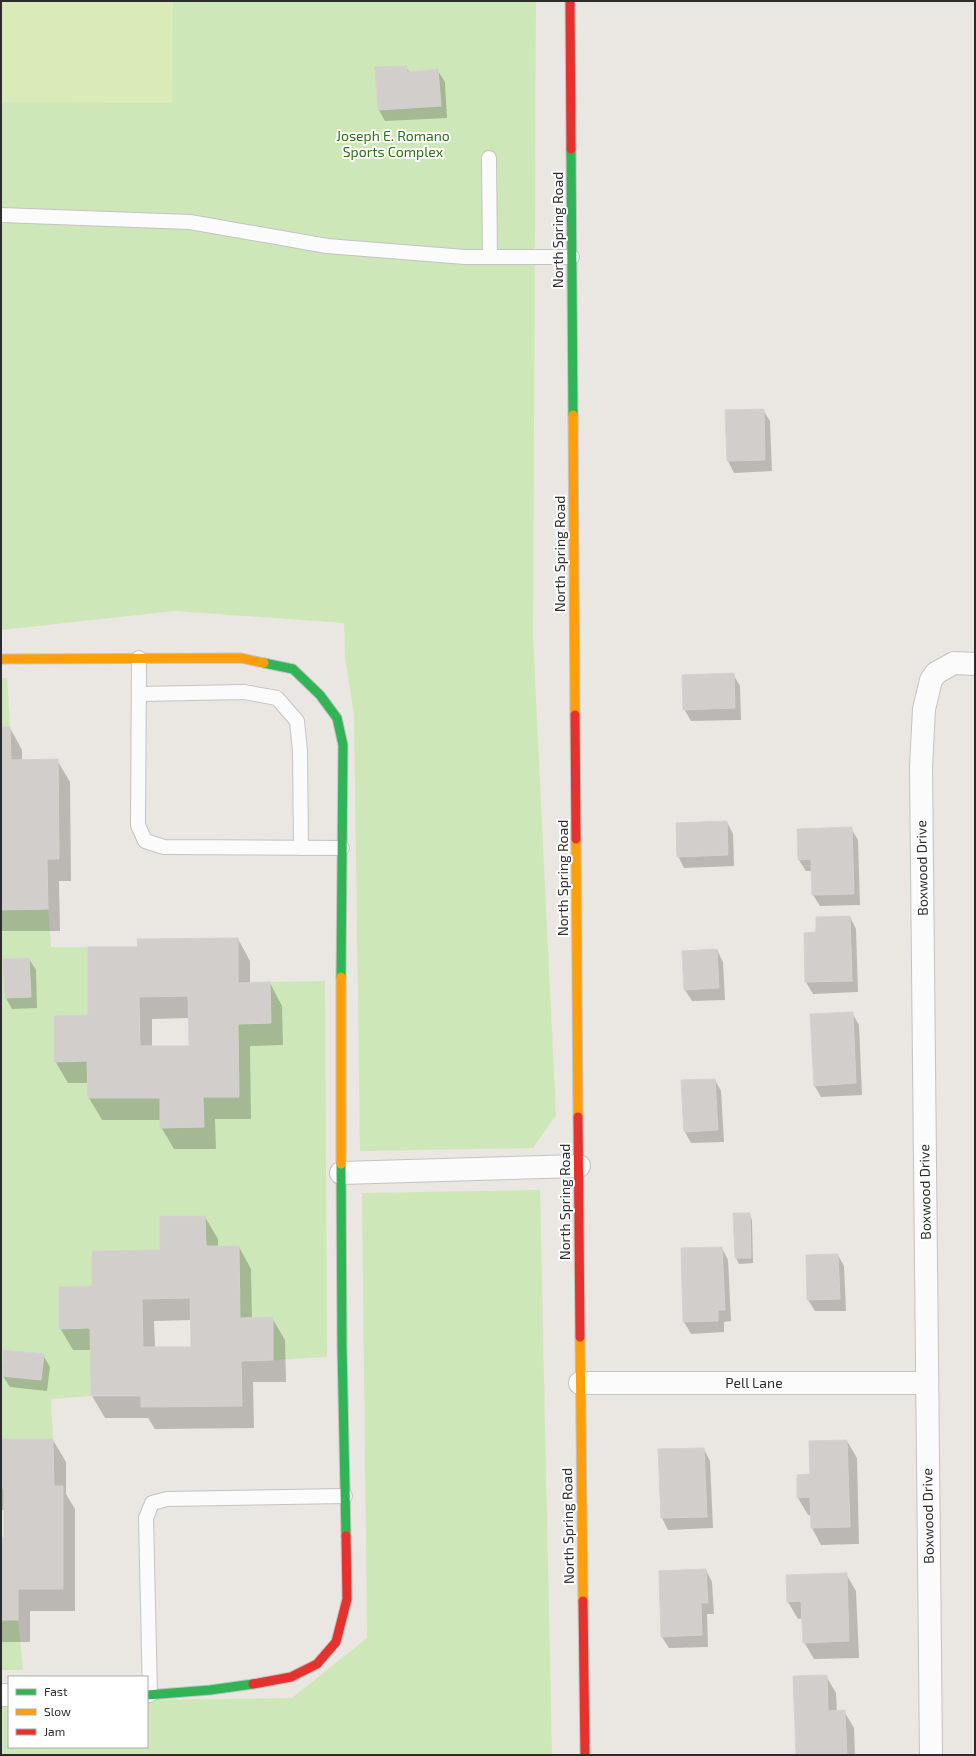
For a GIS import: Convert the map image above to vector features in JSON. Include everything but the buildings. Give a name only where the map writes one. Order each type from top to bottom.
[{"type":"street","name":"North Spring Road","points":[[570,1],[580,1383],[585,1755]]},
{"type":"street","points":[[1,659],[241,658],[293,669],[320,695],[337,718],[343,745],[340,1017],[347,1599],[336,1642],[317,1664],[291,1677],[263,1683],[210,1690],[148,1695]]},
{"type":"street","name":"Boxwood Drive","points":[[931,1755],[921,775],[924,709],[931,680],[936,673],[954,663],[975,664]]},
{"type":"street","points":[[341,1173],[579,1166]]},
{"type":"street","name":"Pell Lane","points":[[580,1383],[927,1383]]},
{"type":"lane","points":[[489,158],[490,257]]},
{"type":"lane","points":[[1,215],[190,222],[327,246],[465,257],[572,257]]},
{"type":"lane","points":[[139,658],[138,825],[145,841],[164,847],[342,848]]},
{"type":"lane","points":[[139,694],[244,692],[278,698],[297,721],[300,751],[302,848]]},
{"type":"lane","points":[[148,1676],[146,1518],[152,1503],[167,1500],[345,1496]]},
{"type":"green space","name":"Joseph E. Romano Sports Complex","points":[[1,1],[536,1],[533,636],[556,1115],[533,1148],[360,1151],[354,714],[345,658],[344,623],[175,611],[1,630]]},
{"type":"green space","points":[[1,1],[173,1],[172,103],[1,102]]},
{"type":"green space","points":[[1,678],[7,678],[10,727],[1,727]]},
{"type":"green space","points":[[48,909],[51,947],[88,947],[88,1015],[54,1016],[54,1061],[87,1061],[88,1098],[160,1098],[160,1128],[203,1127],[203,1097],[238,1097],[238,1024],[270,1023],[270,982],[325,981],[327,1357],[273,1360],[273,1317],[240,1318],[239,1246],[206,1246],[205,1216],[160,1216],[160,1250],[92,1251],[92,1286],[59,1287],[59,1329],[90,1328],[91,1396],[51,1399],[53,1439],[1,1439],[1,910]]},
{"type":"green space","points":[[540,1190],[552,1755],[1,1755],[1,1702],[8,1702],[8,1748],[148,1748],[148,1700],[292,1698],[367,1638],[362,1193]]},
{"type":"green space","points":[[1,1620],[18,1620],[23,1670],[1,1670]]},
{"type":"traffic: fast","points":[[571,149],[573,415]]},
{"type":"traffic: fast","points":[[264,663],[293,669],[320,695],[337,718],[343,745],[341,977]]},
{"type":"traffic: fast","points":[[341,1164],[342,1348],[346,1536]]},
{"type":"traffic: fast","points":[[148,1695],[210,1690],[253,1684]]},
{"type":"traffic: slow","points":[[573,415],[575,715]]},
{"type":"traffic: slow","points":[[1,659],[241,658],[264,663]]},
{"type":"traffic: slow","points":[[576,839],[578,1117]]},
{"type":"traffic: slow","points":[[341,977],[341,1164]]},
{"type":"traffic: slow","points":[[580,1337],[583,1601]]},
{"type":"traffic: jam","points":[[570,1],[571,149]]},
{"type":"traffic: jam","points":[[575,715],[576,839]]},
{"type":"traffic: jam","points":[[578,1117],[580,1337]]},
{"type":"traffic: jam","points":[[253,1684],[291,1677],[317,1664],[336,1642],[347,1599],[346,1536]]},
{"type":"traffic: jam","points":[[583,1601],[585,1755]]}]
